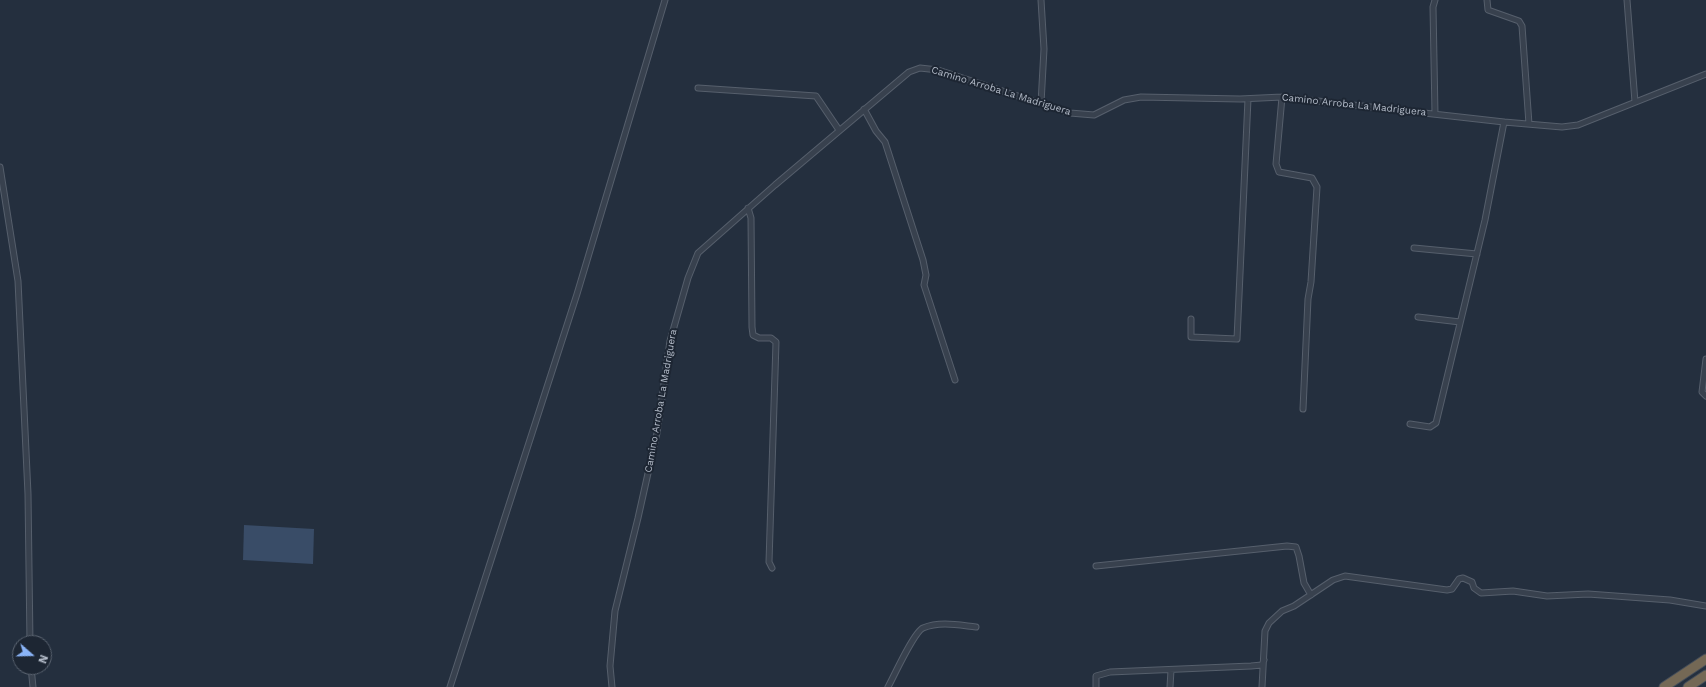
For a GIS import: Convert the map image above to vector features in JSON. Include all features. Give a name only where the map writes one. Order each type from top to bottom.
[{"type":"highway","points":[[1664,687],[1706,659]]},
{"type":"highway","points":[[1688,687],[1706,675]]},
{"type":"street","points":[[450,687],[577,294],[665,0]]},
{"type":"street","points":[[1041,0],[1044,49],[1041,103]]},
{"type":"street","points":[[1435,0],[1432,7],[1435,114]]},
{"type":"street","points":[[1487,0],[1488,10],[1519,21],[1522,26],[1529,124]]},
{"type":"street","points":[[1627,0],[1635,102]]},
{"type":"street","name":"Camino Arroba La Madriguera","points":[[612,687],[610,666],[615,611],[657,433],[670,341],[688,278],[698,253],[748,208],[909,72],[920,68],[938,70],[1070,112],[1094,115],[1124,100],[1141,97],[1248,99],[1282,97],[1504,122],[1562,126],[1578,125],[1706,74]]},
{"type":"street","points":[[698,88],[816,96],[840,130]]},
{"type":"street","points":[[1282,97],[1276,164],[1279,172],[1312,178],[1317,187],[1311,282],[1308,299],[1303,409]]},
{"type":"street","points":[[1191,319],[1191,337],[1237,339],[1248,99]]},
{"type":"street","points":[[864,109],[876,131],[885,142],[901,189],[924,260],[926,275],[924,285],[955,380]]},
{"type":"street","points":[[1410,424],[1430,427],[1436,423],[1485,220],[1504,122]]},
{"type":"street","points":[[0,167],[18,281],[29,514],[30,635]]},
{"type":"street","points":[[748,208],[751,218],[753,335],[759,338],[771,338],[776,342],[769,562],[772,568]]},
{"type":"street","points":[[1414,248],[1477,254]]},
{"type":"street","points":[[1418,317],[1460,322]]},
{"type":"street","points":[[1706,358],[1702,392],[1706,396]]},
{"type":"street","points":[[1096,566],[1287,546],[1296,547],[1304,583],[1311,596]]},
{"type":"street","points":[[1262,687],[1265,631],[1269,623],[1282,611],[1311,596],[1333,580],[1345,576],[1447,590],[1452,589],[1459,579],[1463,578],[1472,582],[1474,588],[1481,593],[1513,591],[1547,596],[1588,594],[1670,600],[1706,606]]},
{"type":"street","points":[[888,687],[914,636],[922,628],[944,623],[976,627]]},
{"type":"street","points":[[1096,687],[1096,676],[1110,672],[1262,665],[1264,658]]},
{"type":"street","points":[[1170,687],[1171,670]]},
{"type":"street","points":[[32,675],[33,687]]},
{"type":"water","points":[[244,525],[314,529],[313,564],[243,560]]}]
